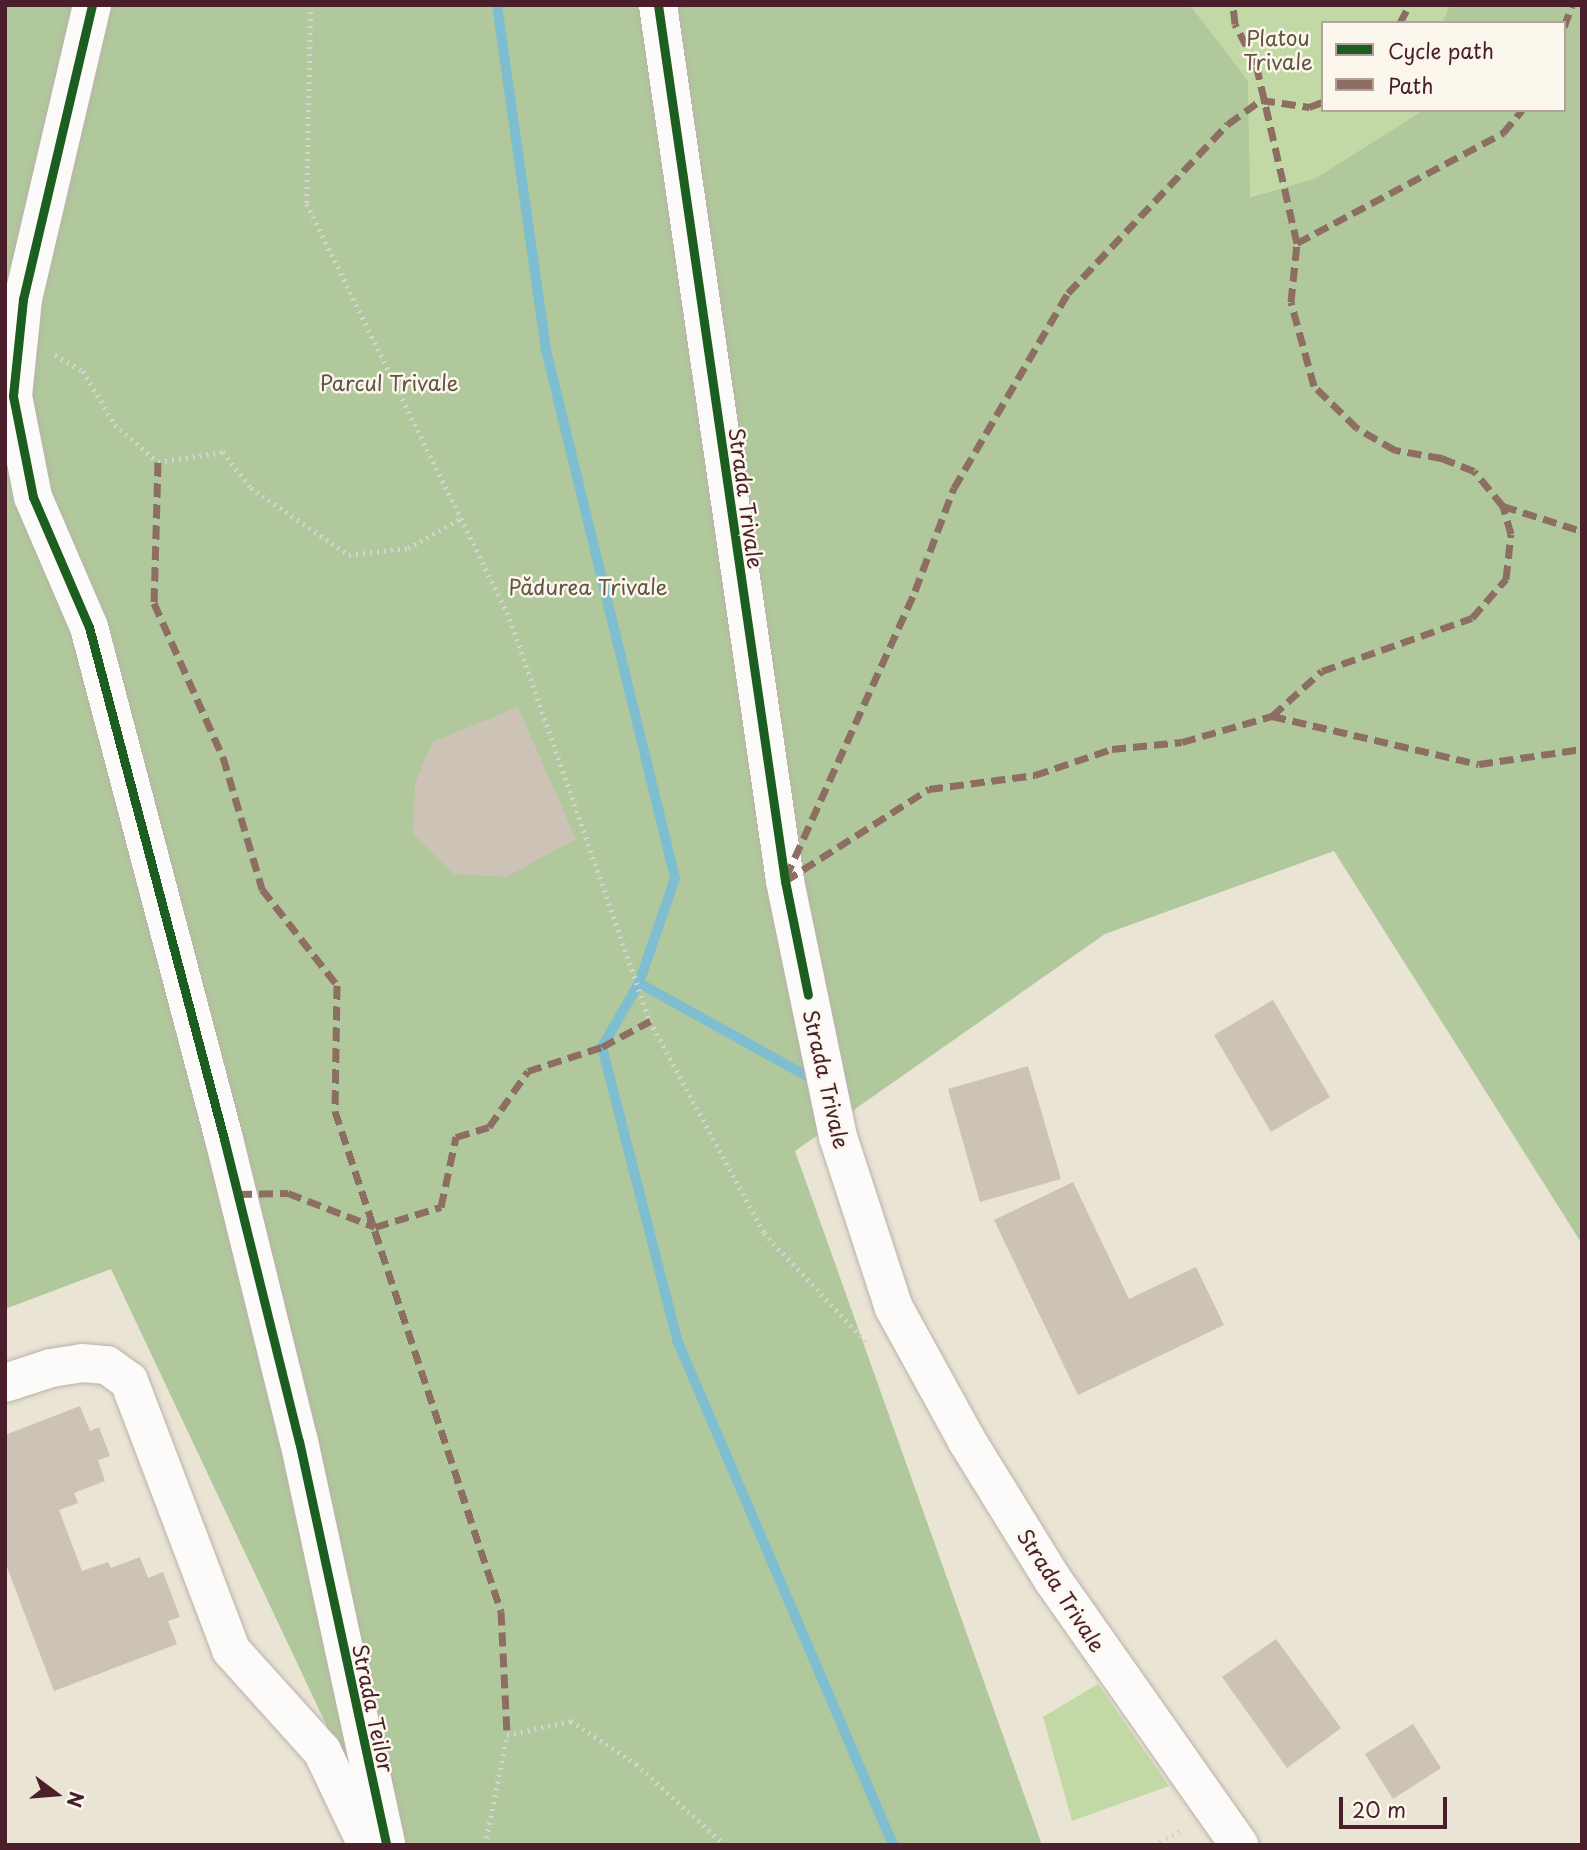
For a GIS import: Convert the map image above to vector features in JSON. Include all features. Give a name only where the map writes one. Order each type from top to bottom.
[{"type":"street","name":"Strada Teilor","points":[[92,5],[23,299],[13,396],[33,497],[89,627],[233,1172],[328,1578],[386,1845]]},
{"type":"street","name":"Strada Trivale","points":[[658,5],[785,881],[838,1137],[894,1308],[967,1441],[1053,1580],[1239,1845]]},
{"type":"street","points":[[5,1383],[51,1367],[82,1363],[107,1365],[129,1381],[231,1650],[322,1751],[367,1845]]},
{"type":"path","points":[[311,5],[307,204],[510,619],[617,917],[650,1021],[764,1233],[876,1352]]},
{"type":"path","points":[[19,335],[83,371],[115,425],[158,461],[223,452],[251,488],[349,555],[408,548],[462,518]]},
{"type":"path","points":[[485,1845],[507,1735],[571,1721],[636,1764],[725,1845]]},
{"type":"green space","name":"Pădurea Trivale","points":[[5,5],[1190,5],[1248,81],[1250,197],[1316,178],[1421,112],[1566,112],[1566,21],[1443,21],[1450,5],[1582,5],[1582,1244],[1334,851],[1105,934],[795,1151],[1042,1845],[383,1845],[111,1269],[5,1309]]},
{"type":"green space","name":"Platou Trivale","points":[[1190,5],[1450,5],[1443,21],[1321,21],[1321,112],[1423,112],[1316,178],[1249,197],[1248,82]]},
{"type":"green space","points":[[1098,1684],[1169,1786],[1072,1821],[1043,1717]]},
{"type":"building","points":[[518,707],[576,839],[506,877],[454,874],[413,833],[415,783],[432,742]]},
{"type":"building","points":[[1273,1000],[1330,1097],[1271,1132],[1214,1035]]},
{"type":"building","points":[[1028,1066],[1061,1179],[980,1202],[948,1089]]},
{"type":"building","points":[[1073,1182],[1129,1299],[1196,1267],[1224,1325],[1078,1395],[994,1220]]},
{"type":"building","points":[[80,1406],[90,1431],[99,1427],[110,1456],[98,1460],[105,1481],[74,1493],[78,1503],[59,1510],[82,1571],[108,1562],[111,1568],[140,1557],[148,1578],[163,1572],[180,1617],[168,1621],[177,1644],[54,1691],[5,1562],[5,1435]]},
{"type":"building","points":[[1276,1639],[1341,1728],[1287,1768],[1222,1677]]},
{"type":"building","points":[[1413,1724],[1441,1768],[1393,1799],[1365,1754]]},
{"type":"waterway","points":[[497,5],[546,350],[675,878],[639,983],[602,1047],[677,1340],[893,1845]]},
{"type":"waterway","points":[[639,983],[816,1081]]},
{"type":"marked path","points":[[785,881],[929,789],[1035,775],[1112,749],[1182,742],[1272,716],[1322,671],[1472,618],[1506,579],[1511,534],[1503,506],[1474,471],[1442,458],[1395,450],[1357,428],[1314,386],[1291,302],[1297,243],[1256,64],[1235,24],[1233,5]]},
{"type":"marked path","points":[[1401,21],[1409,5]]},
{"type":"marked path","points":[[1566,22],[1572,5]]},
{"type":"marked path","points":[[786,877],[915,591],[954,488],[1068,293],[1228,124],[1261,100],[1309,107],[1321,103]]},
{"type":"marked path","points":[[1297,243],[1503,133],[1520,112]]},
{"type":"marked path","points":[[158,462],[154,603],[223,757],[262,889],[337,985],[335,1111],[501,1611],[507,1735]]},
{"type":"marked path","points":[[1503,506],[1582,531]]},
{"type":"marked path","points":[[1272,716],[1479,764],[1582,749]]},
{"type":"marked path","points":[[238,1194],[288,1193],[375,1227],[441,1207],[456,1137],[489,1127],[528,1071],[602,1047],[650,1021]]},
{"type":"cycle path","points":[[92,5],[23,299],[13,396],[33,497],[89,627],[224,1139],[299,1441],[386,1845]]},
{"type":"cycle path","points":[[658,5],[785,881],[808,995]]},
{"type":"park label","name":"Parcul Trivale","points":[[389,382]]}]
